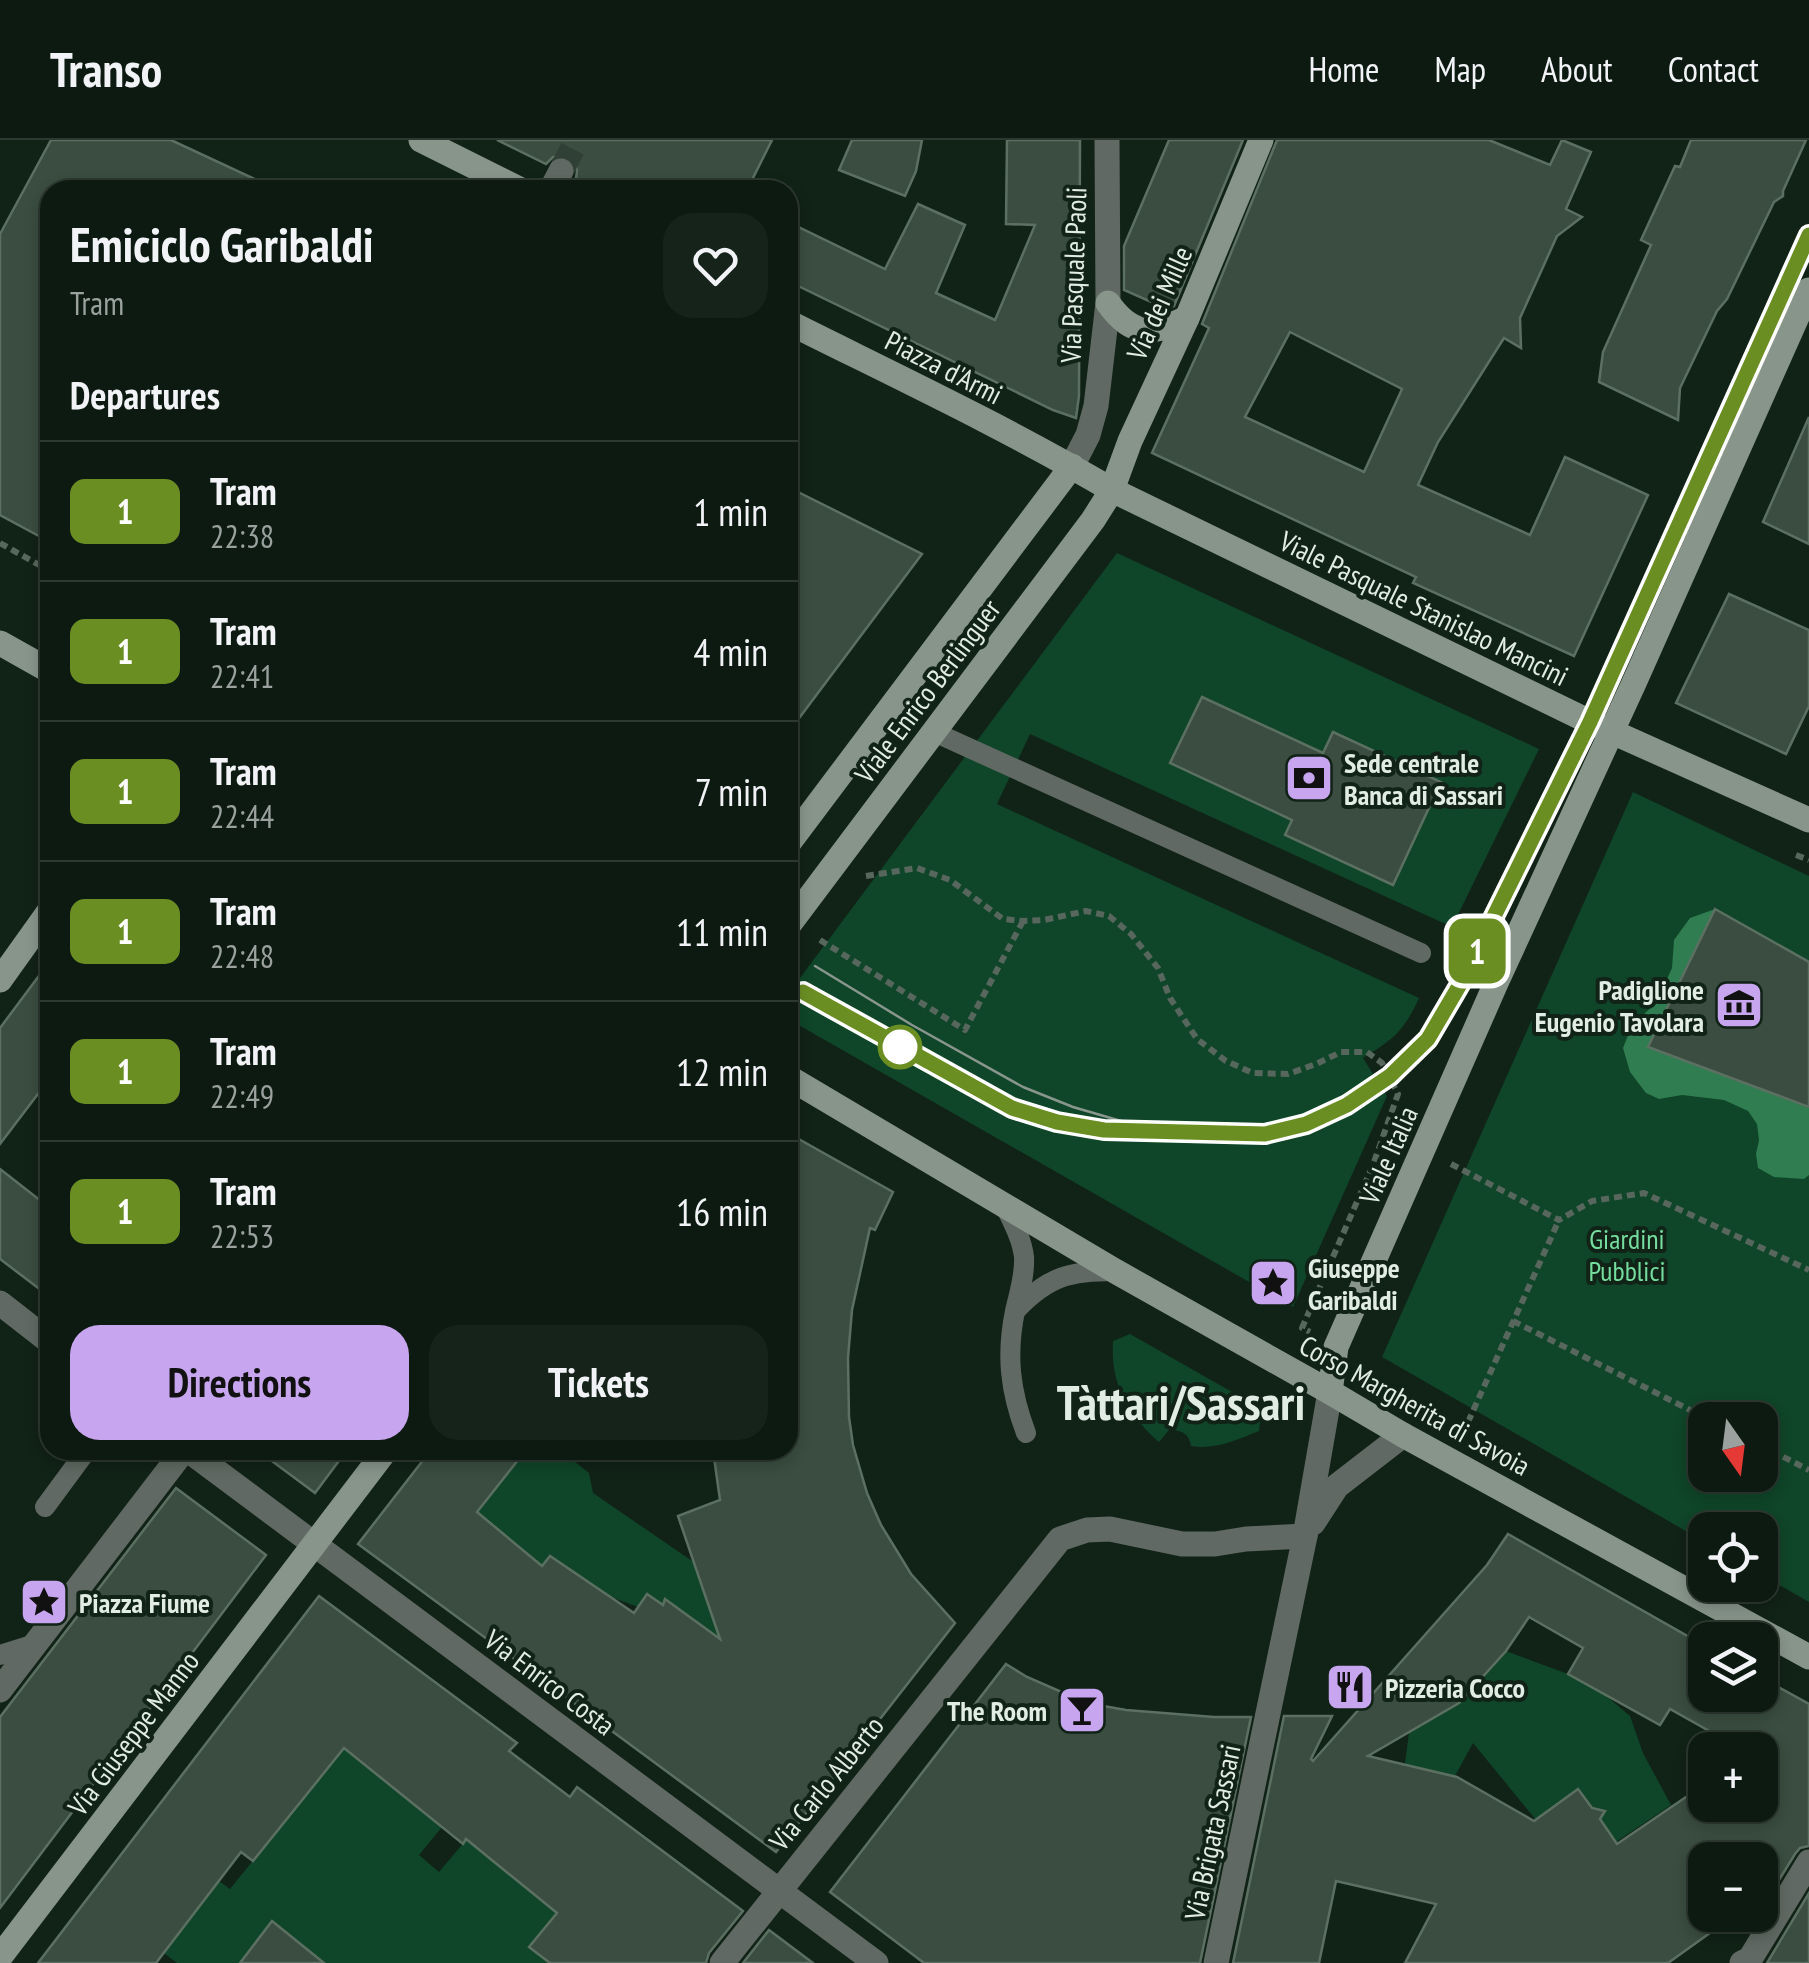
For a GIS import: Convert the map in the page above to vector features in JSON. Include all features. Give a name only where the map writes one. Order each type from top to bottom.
[{"type":"street","points":[[420,140],[502,180]]},
{"type":"street","name":"Via Pasquale Paoli","points":[[1072,466],[1088,435],[1096,406],[1108,303],[1106,140]]},
{"type":"street","name":"Via dei Mille","points":[[1112,490],[1261,140]]},
{"type":"street","name":"Viale Italia","points":[[1330,1392],[1336,1347],[1809,290]]},
{"type":"street","points":[[1108,303],[1120,321],[1144,332],[1166,328],[1187,318]]},
{"type":"street","name":"Piazza d'Armi","points":[[798,327],[1072,466]]},
{"type":"street","name":"Viale Pasquale Stanislao Mancini","points":[[1072,466],[1112,490],[1612,732],[1809,820]]},
{"type":"street","name":"Viale Enrico Berlinguer","points":[[798,831],[1072,466]]},
{"type":"street","name":"Viale Enrico Berlinguer","points":[[798,913],[1112,490]]},
{"type":"street","points":[[0,643],[40,665]]},
{"type":"street","points":[[0,980],[40,924]]},
{"type":"street","name":"Corso Margherita di Savoia","points":[[798,1083],[1403,1436],[1809,1657]]},
{"type":"street","points":[[0,1303],[40,1334]]},
{"type":"street","name":"Via Brigata Sassari","points":[[1216,1963],[1305,1536],[1330,1392]]},
{"type":"street","points":[[1305,1536],[1337,1486],[1403,1436]]},
{"type":"street","points":[[0,1690],[178,1460]]},
{"type":"street","name":"Via Enrico Costa","points":[[200,1460],[876,1963]]},
{"type":"street","name":"Via Giuseppe Manno","points":[[0,1957],[378,1460]]},
{"type":"street","name":"Via Carlo Alberto","points":[[722,1963],[1060,1538],[1086,1530],[1110,1529],[1182,1544],[1305,1536]]},
{"type":"street","points":[[1748,1962],[1809,1862]]},
{"type":"street","points":[[0,1957],[8,1963]]},
{"type":"lane","points":[[934,732],[1421,953]]},
{"type":"lane","points":[[1005,1206],[1024,1257],[1010,1370],[1014,1400],[1026,1433]]},
{"type":"lane","points":[[1015,1311],[1036,1289],[1062,1278],[1087,1271],[1116,1271]]},
{"type":"lane","points":[[45,1507],[80,1460]]},
{"type":"lane","points":[[0,1655],[36,1644]]},
{"type":"path","points":[[0,543],[40,565]]},
{"type":"path","points":[[863,876],[916,868],[950,880],[1003,919],[1044,920],[1086,911],[1109,916],[1131,934],[1158,968],[1170,998],[1197,1039],[1253,1073],[1288,1074],[1342,1052],[1367,1052],[1382,1063]]},
{"type":"path","points":[[815,937],[965,1030],[1023,921]]},
{"type":"path","points":[[798,959],[806,949]]},
{"type":"path","points":[[1423,1152],[1559,1220]]},
{"type":"path","points":[[1468,1422],[1559,1220],[1592,1201],[1644,1194],[1809,1270]]},
{"type":"path","points":[[1514,1321],[1688,1409]]},
{"type":"path","points":[[1778,1454],[1809,1470]]},
{"type":"green space","points":[[1117,553],[1539,749],[1452,927],[1030,734],[997,804],[1419,998],[1397,1033],[1363,1058],[1387,1096],[1293,1307],[798,1025],[798,981]],"holes":[[[1202,697],[1323,753],[1333,732],[1441,782],[1393,885],[1286,836],[1292,820],[1171,763]]]},
{"type":"green space","name":"Giardini Pubblici","points":[[1633,792],[1809,876],[1809,1602],[1778,1584],[1778,1512],[1688,1512],[1688,1532],[1382,1357]]},
{"type":"green space","points":[[1130,1334],[1262,1409],[1259,1431],[1200,1447],[1191,1446],[1184,1433],[1169,1430],[1159,1442],[1130,1410],[1118,1385],[1113,1341]]},
{"type":"green space","points":[[518,1460],[573,1460],[589,1473],[593,1493],[752,1602],[708,1664],[690,1617],[666,1600],[663,1605],[638,1607],[611,1597],[550,1557],[542,1566],[476,1513]]},
{"type":"green space","points":[[1506,1651],[1568,1674],[1604,1694],[1630,1716],[1643,1753],[1671,1805],[1616,1842],[1578,1789],[1536,1820],[1473,1743],[1455,1776],[1405,1764],[1409,1732],[1463,1699]]},
{"type":"green space","points":[[344,1748],[442,1827],[419,1855],[439,1872],[466,1840],[558,1912],[530,1947],[549,1963],[177,1963],[136,1932],[202,1903],[219,1881],[230,1889]]},
{"type":"shaded area","points":[[1715,909],[1809,1107],[1809,1175],[1804,1179],[1774,1177],[1758,1168],[1757,1124],[1748,1111],[1724,1100],[1682,1095],[1659,1099],[1646,1093],[1630,1072],[1623,1048],[1632,1025],[1656,1003],[1672,968],[1674,940],[1690,918]]},
{"type":"building","points":[[51,140],[171,140],[257,180],[40,180],[40,537],[0,515],[0,234]]},
{"type":"building","points":[[497,140],[772,140],[752,180],[580,180],[576,178],[575,163],[568,156],[553,157],[546,164]]},
{"type":"building","points":[[852,140],[922,140],[916,171],[905,196],[839,170]]},
{"type":"building","points":[[1007,140],[1080,140],[1076,418],[798,286],[798,227],[885,269],[918,204],[965,225],[936,293],[995,320],[1035,225],[1006,224]]},
{"type":"building","points":[[1169,140],[1243,140],[1174,306],[1167,309],[1124,290],[1124,246]]},
{"type":"building","points":[[1277,140],[1489,140],[1550,165],[1562,140],[1591,152],[1566,209],[1582,217],[1557,236],[1520,318],[1521,348],[1504,338],[1438,442],[1418,485],[1530,535],[1565,457],[1648,495],[1574,656],[1413,583],[1416,577],[1152,453],[1209,328],[1202,324]],"holes":[[[1290,332],[1402,389],[1364,472],[1245,417]]]},
{"type":"building","points":[[1691,140],[1806,140],[1783,196],[1774,202],[1680,388],[1678,420],[1599,382],[1603,352],[1651,245],[1641,240]]},
{"type":"building","points":[[1809,417],[1809,544],[1763,522]]},
{"type":"building","points":[[798,492],[922,554],[798,720]]},
{"type":"building","points":[[1729,594],[1809,630],[1809,706],[1786,754],[1676,703]]},
{"type":"building","points":[[1202,697],[1323,753],[1333,732],[1441,782],[1393,885],[1285,835],[1292,820],[1170,763]]},
{"type":"building","name":"Padiglione Eugenio Tavolara","points":[[1715,909],[1809,962],[1809,1107],[1648,1047]]},
{"type":"building","points":[[40,974],[40,1091],[0,1144],[0,1028]]},
{"type":"building","points":[[798,1139],[893,1192],[875,1230],[870,1228],[852,1310],[848,1358],[853,1445],[881,1525],[911,1574],[955,1623],[776,1852],[358,1544],[423,1460],[518,1460],[477,1512],[542,1566],[550,1556],[634,1613],[647,1594],[663,1605],[665,1599],[720,1639],[678,1516],[720,1500],[714,1460],[798,1460]]},
{"type":"building","points":[[0,1169],[40,1200],[40,1289],[0,1259]]},
{"type":"building","points":[[270,1460],[340,1460],[315,1493]]},
{"type":"building","points":[[176,1488],[266,1555],[0,1908],[0,1717]]},
{"type":"building","points":[[1508,1534],[1688,1636],[1688,1712],[1778,1712],[1778,1687],[1809,1704],[1809,1846],[1800,1848],[1778,1882],[1778,1842],[1688,1842],[1688,1932],[1711,1932],[1668,1963],[1405,1963],[1436,1904],[1336,1881],[1319,1963],[1233,1963],[1284,1716],[1332,1716],[1313,1761],[1487,1565]],"holes":[[[1529,1617],[1583,1648],[1568,1674],[1660,1725],[1670,1709],[1711,1732],[1778,1732],[1778,1822],[1688,1822],[1688,1796],[1617,1844],[1600,1819],[1605,1811],[1592,1808],[1578,1789],[1534,1821],[1457,1777],[1368,1756],[1459,1703],[1506,1651]]]},
{"type":"building","points":[[319,1596],[517,1743],[509,1751],[570,1797],[577,1787],[743,1911],[709,1953],[706,1963],[550,1963],[529,1947],[557,1913],[466,1839],[463,1844],[344,1748],[253,1861],[241,1852],[156,1963],[38,1963]]},
{"type":"building","points":[[1006,1664],[1027,1677],[1098,1705],[1251,1717],[1200,1963],[924,1963],[830,1892]]},
{"type":"building","points":[[1809,1893],[1809,1963],[1767,1963]]},
{"type":"building","points":[[272,1921],[324,1963],[240,1963]]},
{"type":"building","points":[[769,1930],[813,1963],[743,1963]]},
{"type":"tunnel","points":[[561,171],[577,140]]},
{"type":"tram line","points":[[803,992],[1012,1108],[1057,1122],[1104,1130],[1265,1134],[1306,1124],[1347,1105],[1390,1077],[1428,1039],[1463,981],[1590,722],[1809,235]]},
{"type":"tram line","name":"1","points":[[803,992],[1012,1108],[1057,1122],[1104,1130],[1265,1134],[1306,1124],[1347,1105],[1390,1076],[1428,1039],[1462,981],[1590,722],[1809,235]]},
{"type":"tram line","points":[[815,966],[1023,1087],[1121,1121]]},
{"type":"place","name":"Sede centrale Banca di Sassari","points":[[1309,778]]},
{"type":"place","name":"Padiglione Eugenio Tavolara","points":[[1739,1005]]},
{"type":"place","name":"Giuseppe Garibaldi","points":[[1273,1283]]},
{"type":"place","name":"Piazza Fiume","points":[[44,1602]]},
{"type":"place","name":"Pizzeria Cocco","points":[[1350,1687]]},
{"type":"place","name":"The Room","points":[[1082,1710]]},
{"type":"district","name":"Tàttari/Sassari","points":[[1181,1402]]}]
